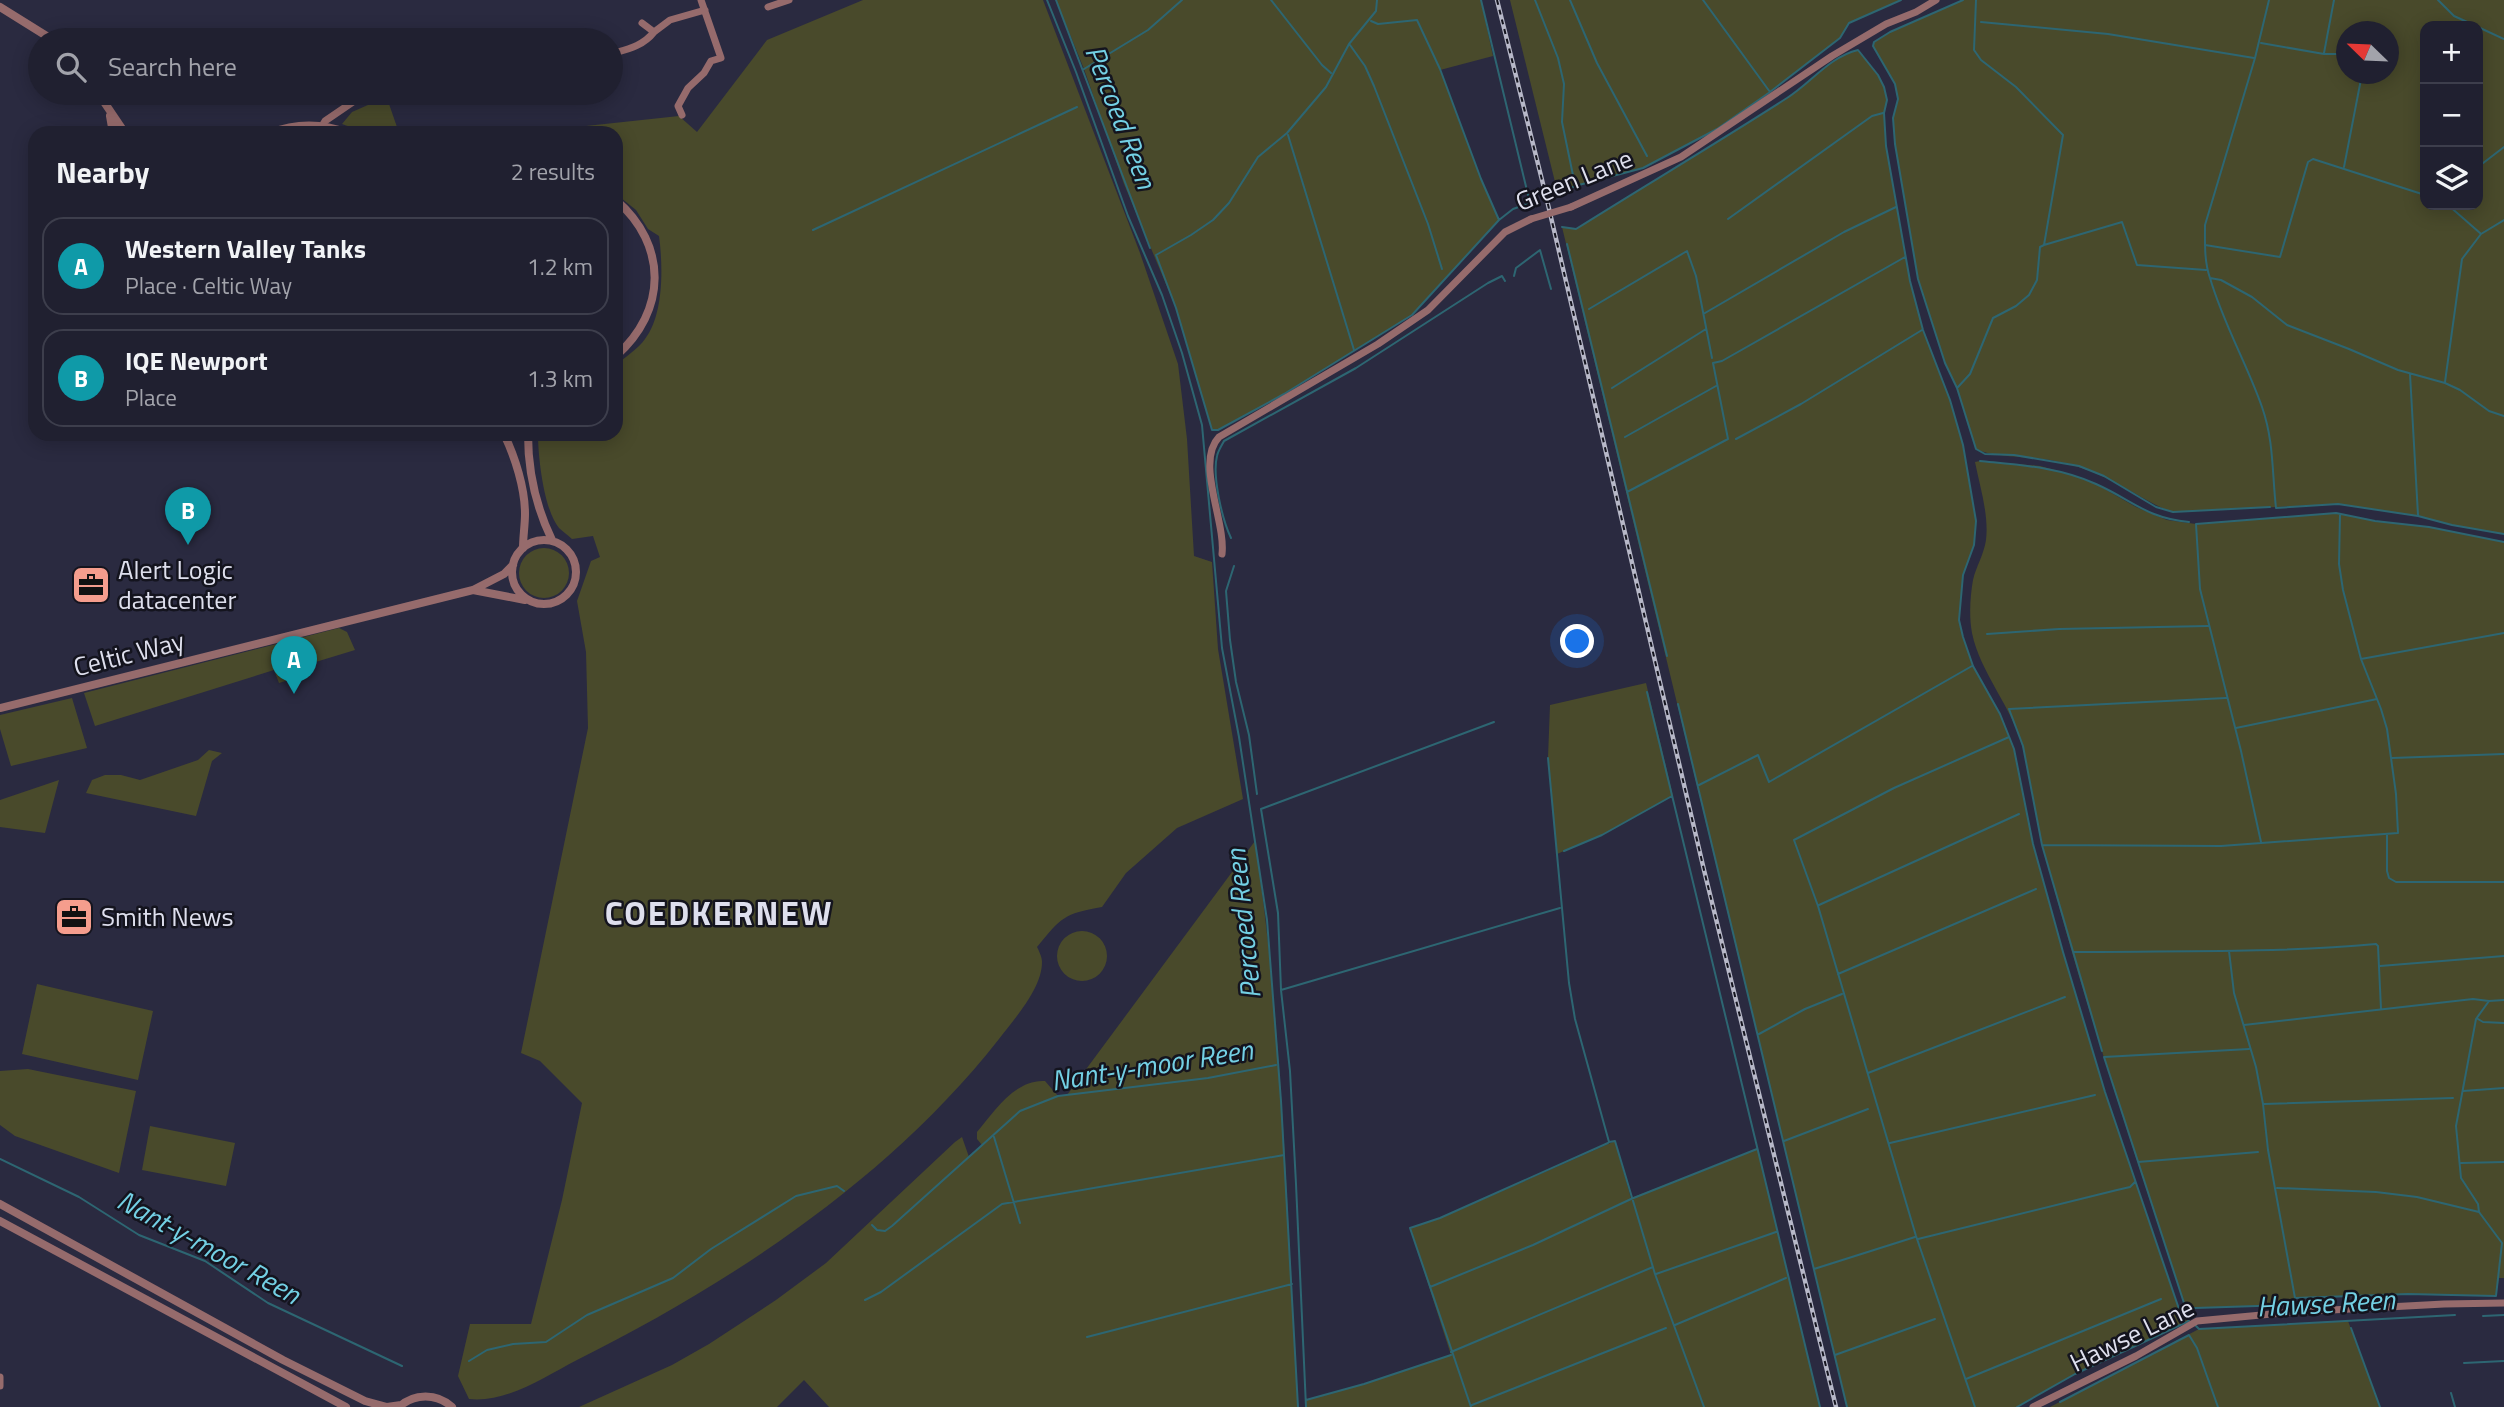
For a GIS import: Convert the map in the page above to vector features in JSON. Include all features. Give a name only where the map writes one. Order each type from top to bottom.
[{"type":"street","points":[[682,115],[678,106],[688,88],[705,73],[711,61],[721,58],[701,0]]},
{"type":"street","points":[[768,7],[789,0]]},
{"type":"street","name":"Green Lane","points":[[1222,554],[1223,544],[1209,454],[1219,437],[1378,344],[1428,310],[1505,232],[1531,219],[1571,208],[1681,157],[1832,56],[1886,24],[1916,12],[1936,0]]},
{"type":"street","points":[[0,7],[33,28]]},
{"type":"street","points":[[623,50],[647,41],[670,20],[705,10]]},
{"type":"street","points":[[642,23],[654,32]]},
{"type":"street","points":[[105,105],[120,126]]},
{"type":"street","points":[[322,126],[348,105]]},
{"type":"street","points":[[108,110],[111,126]]},
{"type":"street","points":[[623,206],[644,234],[654,264],[655,284],[653,299],[643,327],[623,349]]},
{"type":"street","points":[[507,441],[523,502],[523,548],[541,539],[552,540]]},
{"type":"street","name":"Celtic Way","points":[[473,590],[545,604],[554,603],[570,592],[575,584],[576,565],[572,555],[560,543],[552,540],[536,495],[528,441]]},
{"type":"street","name":"Celtic Way","points":[[0,708],[473,590],[504,574],[523,548]]},
{"type":"street","points":[[513,565],[515,586],[529,601]]},
{"type":"street","points":[[0,1204],[283,1360],[365,1401],[377,1406],[400,1406],[421,1396],[434,1396],[452,1407]]},
{"type":"street","points":[[0,1221],[346,1407]]},
{"type":"street","name":"Hawse Lane","points":[[2034,1407],[2180,1332],[2193,1322],[2294,1312],[2504,1303]]},
{"type":"street","points":[[0,1377],[0,1386]]},
{"type":"green space","points":[[863,0],[1043,0],[1140,253],[1178,364],[1187,439],[1194,556],[1212,562],[1218,649],[1243,799],[1177,828],[1126,873],[1102,907],[1079,912],[1058,923],[1037,947],[1042,962],[1041,972],[1032,993],[999,1039],[956,1090],[909,1137],[859,1181],[750,1261],[635,1330],[511,1393],[469,1399],[458,1376],[470,1324],[531,1324],[562,1200],[582,1103],[540,1061],[521,1053],[588,728],[586,652],[577,601],[591,561],[600,557],[593,536],[572,539],[554,520],[543,483],[538,441],[623,441],[623,359],[639,346],[651,329],[661,289],[659,236],[648,229],[636,210],[623,200],[623,126],[586,126],[679,116],[697,132],[767,40]]},
{"type":"green space","points":[[1056,0],[1481,0],[1493,56],[1440,70],[1499,220],[1412,315],[1284,394],[1218,430],[1212,430],[1176,308],[1124,184],[1084,69]]},
{"type":"green space","points":[[1510,0],[1901,0],[1849,23],[1840,38],[1770,92],[1716,129],[1643,168],[1575,186],[1558,194]]},
{"type":"green space","points":[[1963,0],[2504,0],[2504,534],[2418,516],[2338,504],[2173,512],[2082,468],[2046,459],[1992,454],[1976,449],[1918,279],[1895,144],[1893,118],[1898,99],[1895,84],[1873,46],[1874,42],[1890,32]]},
{"type":"green space","points":[[1858,50],[1884,87],[1887,100],[1884,113],[1886,146],[1910,281],[1923,330],[1950,400],[1963,445],[1976,521],[1974,545],[1963,575],[1959,620],[1963,637],[1973,666],[2000,714],[2014,749],[2033,844],[2105,1092],[2179,1309],[2189,1321],[2075,1374],[2017,1407],[1847,1407],[1562,227],[1576,229],[1787,98],[1838,58]]},
{"type":"green space","points":[[368,105],[389,105],[397,126],[342,124],[352,112]]},
{"type":"green space","points":[[1975,462],[2040,466],[2066,473],[2096,484],[2136,507],[2167,520],[2196,524],[2336,513],[2504,542],[2504,1278],[2499,1278],[2496,1296],[2408,1294],[2295,1298],[2288,1305],[2195,1308],[2189,1308],[2184,1303],[2058,905],[2018,734],[1982,662],[1972,633],[1972,587],[1987,530]]},
{"type":"green space","points":[[544,548],[562,555],[569,573],[562,591],[544,598],[526,591],[519,573],[526,555]]},
{"type":"green space","points":[[339,628],[347,632],[355,650],[296,668],[298,677],[279,683],[274,670],[95,726],[84,693]]},
{"type":"green space","points":[[1646,683],[1673,796],[1602,835],[1557,854],[1548,758],[1550,705]]},
{"type":"green space","points":[[72,698],[87,748],[11,766],[0,729],[0,715]]},
{"type":"green space","points":[[209,750],[222,753],[212,761],[196,816],[86,793],[92,780],[105,775],[121,775],[140,780],[198,760]]},
{"type":"green space","points":[[59,780],[45,833],[0,827],[0,800]]},
{"type":"green space","points":[[1255,841],[1278,1052],[1298,1407],[829,1407],[804,1380],[777,1407],[579,1407],[672,1365],[776,1300],[826,1263],[962,1137],[969,1157],[982,1145],[977,1139],[977,1132],[1006,1098],[1024,1085],[1045,1081],[1058,1096],[1067,1095]]},
{"type":"green space","points":[[1082,931],[1100,938],[1107,956],[1100,974],[1082,981],[1064,974],[1057,956],[1064,938]]},
{"type":"green space","points":[[37,984],[153,1011],[138,1080],[22,1054]]},
{"type":"green space","points":[[28,1069],[136,1091],[119,1173],[15,1136],[0,1125],[0,1071]]},
{"type":"green space","points":[[150,1126],[235,1143],[226,1186],[142,1170]]},
{"type":"green space","points":[[1615,1141],[1631,1198],[1758,1149],[1820,1407],[1306,1407],[1305,1400],[1451,1355],[1410,1228],[1441,1218]]},
{"type":"green space","points":[[2348,1321],[2380,1407],[2050,1407],[2199,1329]]},
{"type":"waterway","name":"Percoed Reen","points":[[1047,0],[1128,216],[1162,295],[1202,425],[1222,648],[1239,737],[1267,920],[1281,1101],[1298,1407]]},
{"type":"waterway","name":"Percoed Reen","points":[[1056,0],[1150,248]]},
{"type":"waterway","points":[[1084,69],[1148,30],[1182,0]]},
{"type":"waterway","points":[[1271,0],[1331,73]]},
{"type":"waterway","points":[[1377,0],[1376,11],[1349,44],[1326,87],[1287,133],[1258,157],[1229,203],[1213,220],[1156,255],[1176,308],[1212,430],[1218,430],[1284,394],[1412,315],[1499,220],[1513,209],[1530,203],[1481,0]]},
{"type":"waterway","points":[[1535,0],[1558,58],[1564,84],[1562,122],[1575,185]]},
{"type":"waterway","points":[[1570,0],[1597,63],[1647,156]]},
{"type":"waterway","points":[[1703,0],[1770,92]]},
{"type":"waterway","points":[[1553,196],[1575,186],[1643,168],[1717,129],[1840,38],[1849,23],[1901,0]]},
{"type":"waterway","points":[[1963,0],[1890,32],[1874,42],[1873,46],[1895,84],[1898,99],[1893,118],[1895,144],[1918,279],[1976,449],[1985,454],[2014,455],[2079,466],[2104,476],[2156,507],[2173,512],[2270,507]]},
{"type":"waterway","points":[[1976,0],[1974,50],[1981,60],[2016,87],[2063,135],[2044,245]]},
{"type":"waterway","points":[[2269,0],[2255,58],[2205,225],[2205,245],[2208,272],[2215,295],[2266,420],[2271,445],[2276,508],[2338,504],[2418,516],[2504,534]]},
{"type":"waterway","points":[[2324,53],[2334,0]]},
{"type":"waterway","points":[[2438,0],[2454,16],[2465,21]]},
{"type":"waterway","points":[[1371,21],[1378,24],[1417,20],[1440,69],[1499,220]]},
{"type":"waterway","points":[[1981,22],[2108,34],[2254,58]]},
{"type":"waterway","points":[[2483,29],[2504,39]]},
{"type":"waterway","points":[[2261,43],[2336,54]]},
{"type":"waterway","points":[[1350,45],[1365,66],[1374,86],[1428,224],[1442,269]]},
{"type":"waterway","points":[[1562,227],[1576,229],[1787,98],[1829,64],[1848,53],[1858,50],[1884,87],[1887,100],[1884,113],[1886,146],[1910,281],[1923,330],[1950,400],[1963,445],[1976,521],[1974,545],[1963,575],[1959,620],[1963,637],[1973,666],[2000,714],[2014,749],[2033,844],[2105,1092],[2179,1309],[2189,1321],[2075,1374],[2017,1407]]},
{"type":"waterway","points":[[2344,167],[2360,84]]},
{"type":"waterway","points":[[813,230],[1077,107]]},
{"type":"waterway","points":[[1728,219],[1872,116],[1883,113]]},
{"type":"waterway","points":[[1288,135],[1354,350]]},
{"type":"waterway","points":[[2483,163],[2504,147]]},
{"type":"waterway","points":[[2205,245],[2280,257],[2308,162],[2313,159],[2420,193]]},
{"type":"waterway","points":[[1705,313],[1844,232],[1896,207]]},
{"type":"waterway","points":[[2454,210],[2480,233]]},
{"type":"waterway","points":[[2445,382],[2462,259],[2481,234],[2504,220]]},
{"type":"waterway","points":[[1958,387],[1970,374],[1993,318],[2016,306],[2029,295],[2037,280],[2040,247],[2044,245],[2122,222],[2137,265],[2206,270]]},
{"type":"waterway","points":[[1567,244],[1667,656]]},
{"type":"waterway","points":[[1514,276],[1516,268],[1540,250],[1551,289]]},
{"type":"waterway","points":[[1589,309],[1687,251],[1696,276],[1712,358]]},
{"type":"waterway","points":[[1627,492],[1728,439],[1713,363],[1722,361],[1905,257]]},
{"type":"waterway","points":[[1231,538],[1221,509],[1216,475],[1217,456],[1224,441],[1356,368],[1488,283],[1502,276],[1505,281]]},
{"type":"waterway","points":[[2210,278],[2221,280],[2252,297],[2287,325],[2398,370],[2445,383],[2460,390],[2489,411],[2504,416]]},
{"type":"waterway","points":[[1612,388],[1706,329]]},
{"type":"waterway","points":[[1736,439],[1801,404],[1922,330]]},
{"type":"waterway","points":[[2410,374],[2418,515]]},
{"type":"waterway","points":[[1625,437],[1716,386]]},
{"type":"waterway","points":[[1980,461],[2039,468],[2082,478],[2161,517],[2189,522]]},
{"type":"waterway","points":[[2261,842],[2200,589],[2196,524],[2336,513],[2504,542]]},
{"type":"waterway","points":[[2042,845],[2221,846],[2398,833],[2396,794],[2387,729],[2361,659],[2343,590],[2339,564],[2340,514]]},
{"type":"waterway","points":[[1234,566],[1226,591],[1230,640],[1236,682],[1249,735],[1257,794]]},
{"type":"waterway","points":[[1987,634],[2059,629],[2208,626]]},
{"type":"waterway","points":[[2361,659],[2504,633]]},
{"type":"waterway","points":[[1699,785],[1758,755],[1769,782],[1972,666]]},
{"type":"waterway","points":[[1647,692],[1820,1407]]},
{"type":"waterway","points":[[2102,1051],[2042,845],[2023,746],[2009,709],[2226,698]]},
{"type":"waterway","points":[[2236,728],[2377,699]]},
{"type":"waterway","points":[[1678,704],[1847,1407]]},
{"type":"waterway","points":[[1306,1407],[1290,1071],[1281,990],[1278,913],[1261,809],[1494,722]]},
{"type":"waterway","points":[[1975,1407],[1916,1236],[1818,906],[1794,840],[1894,788],[2009,737]]},
{"type":"waterway","points":[[2392,758],[2504,754]]},
{"type":"waterway","points":[[1548,758],[1569,983],[1575,1019],[1609,1142],[1615,1141],[1655,1274],[1704,1407]]},
{"type":"waterway","points":[[1564,851],[1602,835],[1672,796]]},
{"type":"waterway","points":[[1819,905],[2019,814]]},
{"type":"waterway","points":[[2387,835],[2387,871],[2389,878],[2396,882],[2504,882]]},
{"type":"waterway","points":[[1838,974],[2036,889]]},
{"type":"waterway","points":[[1281,990],[1560,908]]},
{"type":"waterway","points":[[2073,952],[2262,950],[2376,944],[2381,1009]]},
{"type":"waterway","points":[[2229,951],[2234,993],[2256,1067],[2295,1298],[2408,1294],[2496,1296],[2502,1243],[2479,1212],[2478,1204],[2461,1178],[2456,1126],[2476,1019],[2489,1001],[2504,1000]]},
{"type":"waterway","points":[[2380,966],[2504,956]]},
{"type":"waterway","points":[[1759,1034],[1805,1009],[1842,994]]},
{"type":"waterway","points":[[1868,1073],[2065,997]]},
{"type":"waterway","points":[[2244,1025],[2473,999],[2489,1001]]},
{"type":"waterway","points":[[2478,1019],[2483,1022],[2504,1023]]},
{"type":"waterway","points":[[2249,1049],[2104,1057],[2184,1303],[2189,1308],[2288,1305]]},
{"type":"waterway","name":"Nant-y-moor Reen","points":[[872,1225],[877,1230],[885,1231],[892,1226],[1020,1111],[1058,1096],[1208,1078],[1276,1065]]},
{"type":"waterway","points":[[2463,1091],[2504,1088]]},
{"type":"waterway","points":[[1890,1143],[2095,1095]]},
{"type":"waterway","points":[[2264,1104],[2453,1098]]},
{"type":"waterway","points":[[1784,1141],[1868,1109]]},
{"type":"waterway","points":[[994,1137],[1020,1223]]},
{"type":"waterway","points":[[1471,1407],[1410,1228],[1440,1218],[1608,1143]]},
{"type":"waterway","points":[[1430,1287],[1533,1245],[1631,1199],[1757,1149]]},
{"type":"waterway","points":[[2138,1162],[2258,1152]]},
{"type":"waterway","points":[[865,1300],[881,1292],[1002,1204],[1284,1155]]},
{"type":"waterway","name":"Nant-y-moor Reen","points":[[0,1159],[79,1197],[139,1235],[205,1261],[268,1303],[402,1366]]},
{"type":"waterway","points":[[2461,1163],[2504,1162]]},
{"type":"waterway","points":[[1918,1239],[2130,1187],[2135,1182]]},
{"type":"waterway","name":"Nant-y-moor Reen","points":[[469,1361],[487,1350],[513,1344],[546,1342],[587,1315],[673,1278],[711,1249],[796,1196],[837,1186],[844,1191]]},
{"type":"waterway","points":[[2277,1188],[2376,1192],[2417,1197],[2479,1212]]},
{"type":"waterway","points":[[1656,1274],[1776,1232]]},
{"type":"waterway","points":[[1814,1269],[1915,1237]]},
{"type":"waterway","points":[[1451,1352],[1653,1267]]},
{"type":"waterway","points":[[1675,1325],[1786,1278]]},
{"type":"waterway","points":[[1087,1337],[1292,1284]]},
{"type":"waterway","points":[[1966,1379],[2161,1299]]},
{"type":"waterway","name":"Hawse Reen","points":[[2196,1326],[2199,1329],[2455,1315]]},
{"type":"waterway","name":"Hawse Reen","points":[[2483,1316],[2504,1315]]},
{"type":"waterway","points":[[1835,1355],[1935,1319]]},
{"type":"waterway","points":[[1472,1405],[1666,1328]]},
{"type":"waterway","points":[[2351,1328],[2380,1407]]},
{"type":"waterway","name":"Hawse Reen","points":[[2060,1402],[2189,1335],[2197,1348],[2218,1407]]},
{"type":"waterway","points":[[1306,1400],[1451,1355]]},
{"type":"waterway","points":[[2464,1363],[2504,1361]]},
{"type":"waterway","points":[[2451,1393],[2455,1407]]},
{"type":"railway","points":[[1497,0],[1546,196],[1704,870],[1836,1407]]},
{"type":"place","name":"IQE Newport","points":[[188,545]]},
{"type":"place","name":"Alert Logic datacenter","points":[[91,585]]},
{"type":"place","name":"Western Valley Tanks","points":[[294,694]]},
{"type":"place","name":"Smith News","points":[[74,917]]},
{"type":"district","name":"COEDKERNEW","points":[[719,913]]}]
